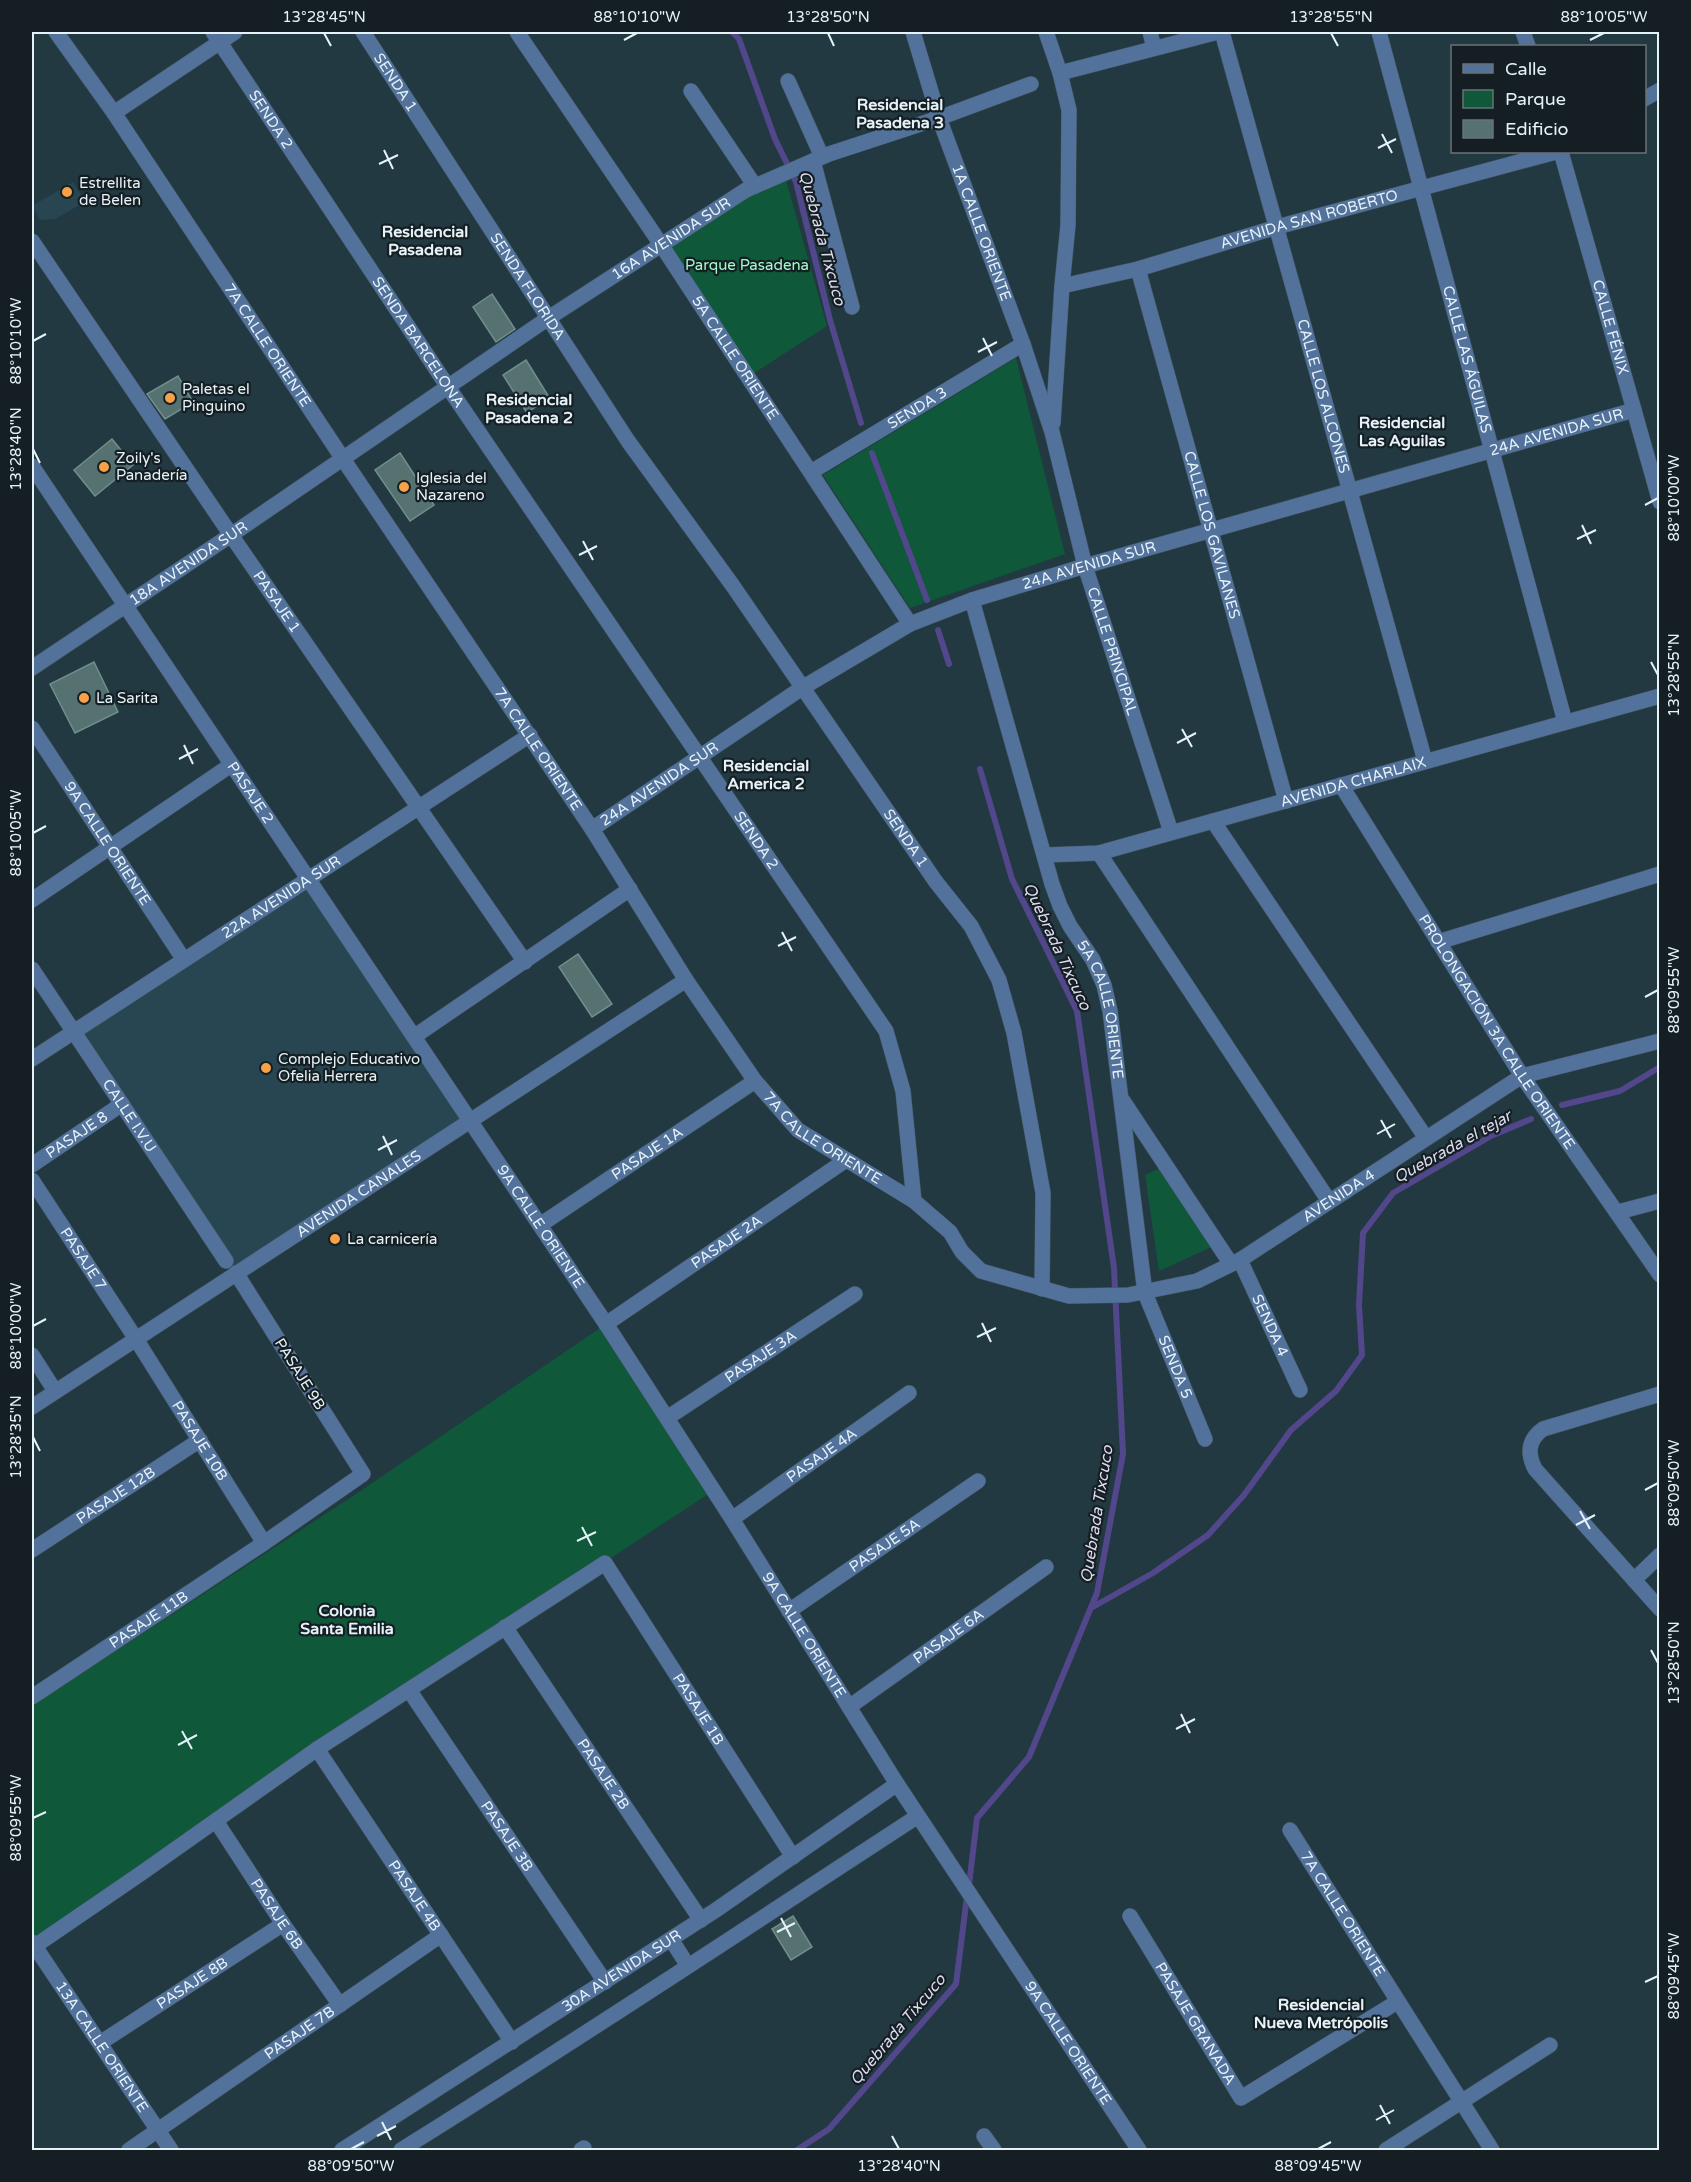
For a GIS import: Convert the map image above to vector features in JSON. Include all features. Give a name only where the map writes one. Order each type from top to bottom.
[{"type":"street","name":"7A CALLE ORIENTE","points":[[56,32],[114,113],[343,459],[530,735],[592,829],[686,980],[755,1081],[798,1130],[914,1201],[950,1232],[962,1252],[981,1271],[1069,1296],[1145,1293]]},
{"type":"street","points":[[114,113],[217,36],[235,32]]},
{"type":"street","name":"SENDA 1","points":[[363,32],[429,132]]},
{"type":"street","name":"5A CALLE ORIENTE","points":[[517,32],[662,246],[910,624]]},
{"type":"street","name":"1A CALLE ORIENTE","points":[[914,32],[939,118],[1023,344],[1052,432]]},
{"type":"street","points":[[1046,32],[1070,110],[1068,225],[1052,432]]},
{"type":"street","points":[[1150,32],[1154,48]]},
{"type":"street","points":[[1060,73],[1220,32]]},
{"type":"street","name":"CALLE LOS ALCONES","points":[[1220,32],[1277,227],[1425,761]]},
{"type":"street","name":"CALLE LAS ÁGUILAS","points":[[1379,32],[1565,722]]},
{"type":"street","name":"SENDA 2","points":[[217,36],[329,207]]},
{"type":"street","points":[[788,81],[813,161],[852,307]]},
{"type":"street","name":"16A AVENIDA SUR","points":[[343,459],[547,319],[755,186],[813,161],[1030,84]]},
{"type":"street","points":[[1646,98],[1659,90]]},
{"type":"street","points":[[691,91],[755,186]]},
{"type":"street","name":"SENDA FLORIDA","points":[[429,132],[547,319],[628,441]]},
{"type":"street","name":"AVENIDA SAN ROBERTO","points":[[1062,286],[1138,269],[1277,227],[1552,153]]},
{"type":"street","name":"CALLE FÉNIX","points":[[1561,153],[1659,502]]},
{"type":"street","name":"SENDA BARCELONA","points":[[329,207],[529,507]]},
{"type":"street","name":"PASAJE 1","points":[[32,241],[231,536],[525,962]]},
{"type":"street","name":"CALLE LOS GAVILANES","points":[[1138,269],[1286,801]]},
{"type":"street","name":"SENDA 3","points":[[811,472],[1023,344]]},
{"type":"street","name":"24A AVENIDA SUR","points":[[592,829],[802,688],[910,624],[972,600],[1085,566],[1634,410]]},
{"type":"street","name":"CALLE PRINCIPAL","points":[[1052,432],[1085,566],[1172,832]]},
{"type":"street","name":"SENDA 1","points":[[628,441],[733,585],[936,882],[971,926],[999,980],[1014,1033],[1042,1193],[1042,1289]]},
{"type":"street","name":"18A AVENIDA SUR","points":[[32,668],[343,459]]},
{"type":"street","name":"PASAJE 2","points":[[32,466],[470,1121]]},
{"type":"street","name":"SENDA 2","points":[[529,507],[886,1031],[903,1091],[914,1201]]},
{"type":"street","name":"5A CALLE ORIENTE","points":[[972,600],[1060,906],[1093,960],[1104,985],[1110,1011],[1145,1293]]},
{"type":"street","name":"AVENIDA CHARLAIX","points":[[1045,855],[1099,853],[1659,696]]},
{"type":"street","name":"9A CALLE ORIENTE","points":[[32,728],[184,960]]},
{"type":"street","name":"22A AVENIDA SUR","points":[[32,1059],[530,735]]},
{"type":"street","points":[[32,900],[231,765]]},
{"type":"street","name":"PROLONGACIÓN 3A CALLE ORIENTE","points":[[1341,785],[1522,1076],[1573,1152],[1618,1212],[1659,1275]]},
{"type":"street","points":[[1213,822],[1426,1138]]},
{"type":"street","points":[[1099,853],[1329,1201]]},
{"type":"street","points":[[1438,942],[1659,874]]},
{"type":"street","points":[[415,1036],[630,889]]},
{"type":"street","name":"CALLE I.V.U","points":[[32,969],[226,1261]]},
{"type":"street","name":"AVENIDA CANALES","points":[[32,1407],[686,980]]},
{"type":"street","name":"AVENIDA 4","points":[[1145,1293],[1197,1281],[1236,1262],[1522,1076],[1659,1041]]},
{"type":"street","name":"PASAJE 1A","points":[[540,1225],[755,1081]]},
{"type":"street","name":"SENDA 4","points":[[1121,1099],[1236,1262],[1300,1390]]},
{"type":"street","name":"PASAJE 8","points":[[32,1166],[122,1104]]},
{"type":"street","name":"9A CALLE ORIENTE","points":[[470,1121],[606,1324],[732,1519],[897,1784],[1139,2151]]},
{"type":"street","name":"PASAJE 2A","points":[[606,1324],[846,1160]]},
{"type":"street","name":"PASAJE 7","points":[[32,1180],[136,1338]]},
{"type":"street","points":[[1618,1212],[1659,1201]]},
{"type":"street","name":"PASAJE 9B","points":[[236,1273],[363,1474]]},
{"type":"street","name":"SENDA 5","points":[[1145,1293],[1205,1439]]},
{"type":"street","name":"PASAJE 3A","points":[[667,1418],[855,1294]]},
{"type":"street","name":"PASAJE 10B","points":[[136,1338],[264,1543]]},
{"type":"street","points":[[32,1355],[55,1391]]},
{"type":"street","name":"PASAJE 4A","points":[[732,1519],[909,1393]]},
{"type":"street","points":[[1659,1394],[1543,1429],[1531,1440],[1530,1449],[1535,1469],[1659,1609]]},
{"type":"street","name":"PASAJE 12B","points":[[32,1550],[201,1440]]},
{"type":"street","name":"PASAJE 11B","points":[[32,1697],[264,1543],[363,1474]]},
{"type":"street","name":"PASAJE 5A","points":[[789,1611],[978,1481]]},
{"type":"street","points":[[1634,1580],[1659,1555]]},
{"type":"street","name":"PASAJE 1B","points":[[505,1627],[605,1563],[793,1857]]},
{"type":"street","name":"PASAJE 6A","points":[[849,1707],[1046,1567]]},
{"type":"street","points":[[32,1946],[143,1872],[317,1749],[505,1627]]},
{"type":"street","name":"PASAJE 2B","points":[[505,1627],[701,1920]]},
{"type":"street","name":"PASAJE 3B","points":[[409,1690],[605,1982]]},
{"type":"street","name":"PASAJE 4B","points":[[317,1749],[512,2042]]},
{"type":"street","name":"30A AVENIDA SUR","points":[[342,2151],[701,1920],[897,1784]]},
{"type":"street","name":"30A AVENIDA SUR","points":[[401,2151],[543,2062],[918,1816]]},
{"type":"street","name":"PASAJE 6B","points":[[216,1821],[340,2005]]},
{"type":"street","name":"7A CALLE ORIENTE","points":[[1290,1830],[1492,2151]]},
{"type":"street","name":"PASAJE GRANADA","points":[[1130,1916],[1241,2098],[1397,2002]]},
{"type":"street","name":"PASAJE 8B","points":[[100,2043],[284,1924]]},
{"type":"street","name":"PASAJE 7B","points":[[129,2151],[441,1935]]},
{"type":"street","points":[[671,1939],[688,1966]]},
{"type":"street","name":"13A CALLE ORIENTE","points":[[32,1946],[100,2043],[171,2151]]},
{"type":"street","points":[[1386,2151],[1550,2045]]},
{"type":"street","points":[[984,2136],[994,2151]]},
{"type":"shaded area","name":"Estrellita de Belen","points":[[73,182],[85,202],[55,219],[40,220],[32,206]]},
{"type":"shaded area","name":"Complejo Educativo Ofelia Herrera","points":[[308,879],[470,1121],[236,1273],[74,1032]]},
{"type":"green space","name":"Parque Pasadena","points":[[784,173],[827,326],[748,377],[662,246]]},
{"type":"green space","points":[[1016,358],[1065,554],[910,608],[823,475]]},
{"type":"green space","points":[[1158,1169],[1216,1245],[1159,1271],[1145,1175]]},
{"type":"green space","points":[[606,1324],[716,1489],[32,1942],[32,1706],[359,1492]]},
{"type":"building","points":[[492,294],[515,329],[496,342],[473,307]]},
{"type":"building","points":[[526,360],[549,397],[527,413],[503,375]]},
{"type":"building","name":"Paletas el Pinguino","points":[[178,376],[193,402],[165,419],[147,394]]},
{"type":"building","name":"Zoily's Panadería","points":[[112,439],[133,465],[95,496],[74,470]]},
{"type":"building","name":"Iglesia del Nazareno","points":[[400,453],[434,505],[410,521],[375,470]]},
{"type":"building","name":"La Sarita","points":[[94,662],[118,712],[75,733],[50,684]]},
{"type":"building","points":[[578,954],[612,1004],[592,1017],[559,967]]},
{"type":"building","points":[[793,1916],[812,1947],[791,1960],[772,1929]]},
{"type":"waterway","name":"Quebrada Tixcuco","points":[[732,32],[739,39],[775,139],[796,182],[830,320],[861,423]]},
{"type":"waterway","name":"Quebrada Tixcuco","points":[[872,453],[927,600]]},
{"type":"waterway","name":"Quebrada Tixcuco","points":[[938,630],[949,664]]},
{"type":"waterway","name":"Quebrada Tixcuco","points":[[969,1885],[977,1818],[1029,1757],[1097,1593],[1123,1454],[1114,1268],[1077,1011],[1012,879],[980,769]]},
{"type":"waterway","name":"Quebrada el tejar","points":[[1562,1105],[1620,1091],[1660,1067]]},
{"type":"waterway","name":"Quebrada el tejar","points":[[1091,1608],[1153,1573],[1208,1535],[1244,1495],[1291,1430],[1336,1391],[1362,1355],[1359,1305],[1363,1233],[1393,1193],[1491,1136],[1531,1119]]},
{"type":"waterway","name":"Quebrada Tixcuco","points":[[797,2150],[829,2129],[956,1984],[967,1896]]},
{"type":"place","name":"Estrellita de Belen","points":[[67,192]]},
{"type":"place","name":"Paletas el Pinguino","points":[[170,398]]},
{"type":"place","name":"Zoily's Panadería","points":[[104,467]]},
{"type":"place","name":"Iglesia del Nazareno","points":[[404,487]]},
{"type":"place","name":"La Sarita","points":[[84,698]]},
{"type":"place","name":"Complejo Educativo Ofelia Herrera","points":[[266,1068]]},
{"type":"place","name":"La carnicería","points":[[335,1239]]},
{"type":"district","name":"Residencial Pasadena 3","points":[[900,113]]},
{"type":"district","name":"Residencial Pasadena","points":[[425,240]]},
{"type":"district","name":"Residencial Pasadena 2","points":[[529,408]]},
{"type":"district","name":"Residencial Las Aguilas","points":[[1402,431]]},
{"type":"district","name":"Residencial America 2","points":[[766,774]]},
{"type":"district","name":"Colonia Santa Emilia","points":[[347,1619]]},
{"type":"district","name":"Residencial Nueva Metrópolis","points":[[1321,2013]]}]
